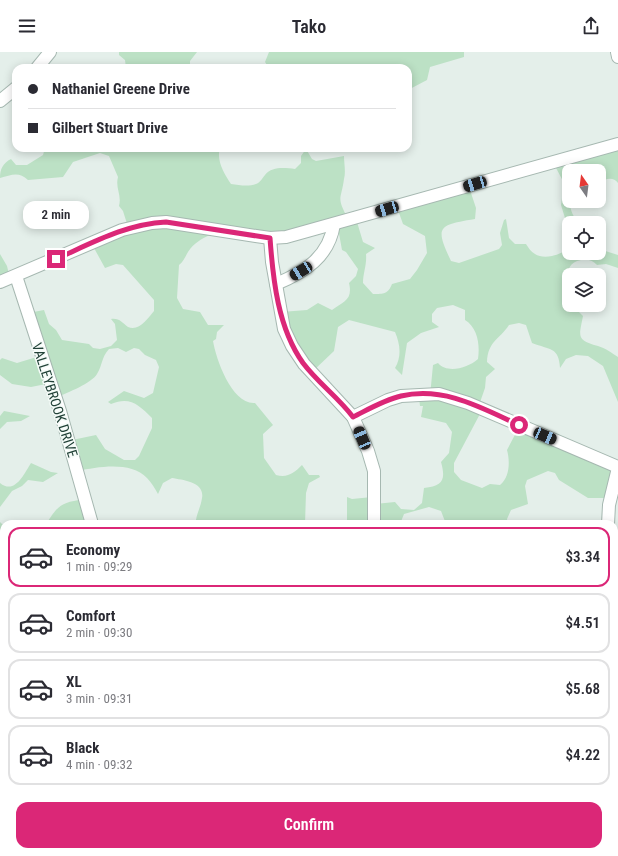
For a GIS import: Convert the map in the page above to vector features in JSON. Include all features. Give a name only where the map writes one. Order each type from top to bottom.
[{"type":"street","points":[[41,64],[50,52]]},
{"type":"street","points":[[617,52],[618,57]]},
{"type":"street","points":[[0,101],[12,91]]},
{"type":"street","points":[[0,282],[122,230],[152,223],[166,222],[270,238],[286,237],[618,144]]},
{"type":"street","points":[[276,284],[301,271],[318,259],[332,237],[334,224]]},
{"type":"street","points":[[270,238],[272,262],[284,329],[292,346],[304,364],[353,417],[368,451],[374,470],[374,520]]},
{"type":"street","name":"VALLEYBROOK DRIVE","points":[[16,276],[60,411],[91,520]]},
{"type":"street","points":[[353,417],[388,400],[401,396],[438,394],[468,403],[618,467],[609,506],[608,520]]},
{"type":"green space","points":[[119,52],[197,52],[190,61],[190,64],[126,64],[125,60],[119,55]]},
{"type":"green space","points":[[269,52],[464,52],[464,57],[430,67],[427,80],[412,88],[412,64],[266,64],[265,62]]},
{"type":"green space","points":[[618,147],[618,183],[614,179],[606,179],[606,164],[562,164],[562,179],[555,166]]},
{"type":"green space","points":[[44,152],[219,152],[220,162],[228,180],[231,184],[244,186],[258,183],[271,170],[283,168],[295,169],[301,163],[301,156],[304,152],[308,152],[312,159],[316,161],[344,156],[345,173],[340,199],[348,219],[357,222],[363,242],[375,248],[366,254],[363,283],[373,294],[385,293],[389,290],[392,284],[410,279],[427,253],[425,236],[403,224],[398,210],[470,190],[476,208],[475,219],[454,223],[443,229],[443,241],[451,261],[459,263],[499,249],[502,245],[500,233],[504,220],[506,219],[509,238],[515,244],[526,244],[532,252],[543,257],[562,253],[562,260],[581,260],[574,262],[569,268],[562,268],[562,312],[579,312],[583,316],[580,333],[581,337],[586,342],[603,348],[618,357],[618,402],[603,366],[588,356],[576,355],[566,359],[560,368],[558,356],[552,350],[532,343],[526,325],[519,323],[509,325],[489,349],[487,362],[495,369],[486,377],[485,388],[478,408],[481,412],[454,463],[454,472],[461,480],[482,488],[490,484],[500,485],[506,478],[508,469],[509,459],[507,450],[518,429],[561,449],[614,469],[609,498],[588,498],[559,480],[555,473],[548,471],[527,480],[525,486],[528,504],[511,510],[507,520],[444,520],[441,511],[429,507],[404,514],[402,520],[347,520],[347,497],[352,499],[372,497],[375,504],[395,502],[401,509],[414,510],[422,503],[424,488],[435,486],[442,481],[443,473],[441,462],[449,453],[452,432],[446,423],[421,417],[423,406],[420,406],[419,398],[430,396],[433,365],[438,363],[452,369],[469,365],[478,359],[479,348],[477,337],[473,328],[465,320],[465,310],[453,305],[437,308],[432,314],[432,322],[439,327],[421,333],[407,343],[402,375],[395,368],[399,359],[400,350],[395,332],[349,320],[338,327],[334,351],[312,372],[310,371],[281,312],[307,310],[318,303],[332,310],[349,297],[349,283],[356,276],[358,269],[346,252],[342,250],[338,228],[324,230],[210,235],[193,246],[179,265],[177,298],[183,309],[200,312],[208,325],[224,325],[217,332],[216,339],[213,341],[226,380],[239,397],[247,402],[255,403],[273,425],[263,434],[264,458],[276,475],[284,476],[290,474],[302,465],[309,475],[319,475],[320,477],[309,483],[306,493],[305,520],[196,520],[202,498],[202,493],[197,485],[172,478],[163,483],[158,494],[147,478],[132,469],[123,467],[104,467],[78,471],[72,440],[96,435],[105,449],[124,460],[135,460],[139,456],[152,428],[152,418],[143,409],[129,401],[111,404],[108,402],[124,391],[144,398],[153,393],[159,367],[156,360],[145,355],[139,349],[134,348],[126,352],[118,348],[109,349],[97,374],[90,381],[57,397],[51,383],[31,387],[12,384],[0,375],[0,360],[2,358],[17,363],[40,356],[28,313],[44,310],[49,324],[56,330],[62,340],[89,344],[93,348],[100,349],[111,346],[117,340],[115,324],[111,319],[119,320],[128,327],[136,328],[143,324],[154,311],[154,300],[123,265],[116,264],[105,268],[94,248],[129,230],[123,211],[119,206],[120,198],[117,185],[118,177],[109,156],[100,153],[73,162],[63,177],[28,180],[21,175],[15,174],[0,178],[2,167],[11,159],[16,165],[27,165],[43,155]]},
{"type":"green space","points":[[562,198],[562,208],[571,208],[574,216],[564,216],[561,205]]},
{"type":"green space","points":[[606,251],[618,255],[618,268],[606,264],[597,265],[590,260],[606,260]]},
{"type":"green space","points":[[0,254],[7,266],[11,283],[0,286]]},
{"type":"green space","points":[[4,411],[30,416],[21,421],[7,422],[0,429],[0,416]]},
{"type":"green space","points":[[31,463],[51,472],[58,473],[43,482],[28,480],[22,486],[12,491],[0,507],[0,483],[5,486],[15,485]]},
{"type":"green space","points":[[84,499],[90,520],[49,520],[58,508],[65,503]]},
{"type":"route","points":[[56,259],[122,230],[152,223],[166,222],[182,224],[270,238],[272,262],[284,329],[292,346],[304,364],[332,395],[347,408],[353,417],[388,400],[401,396],[427,393],[454,397],[519,425]]}]
